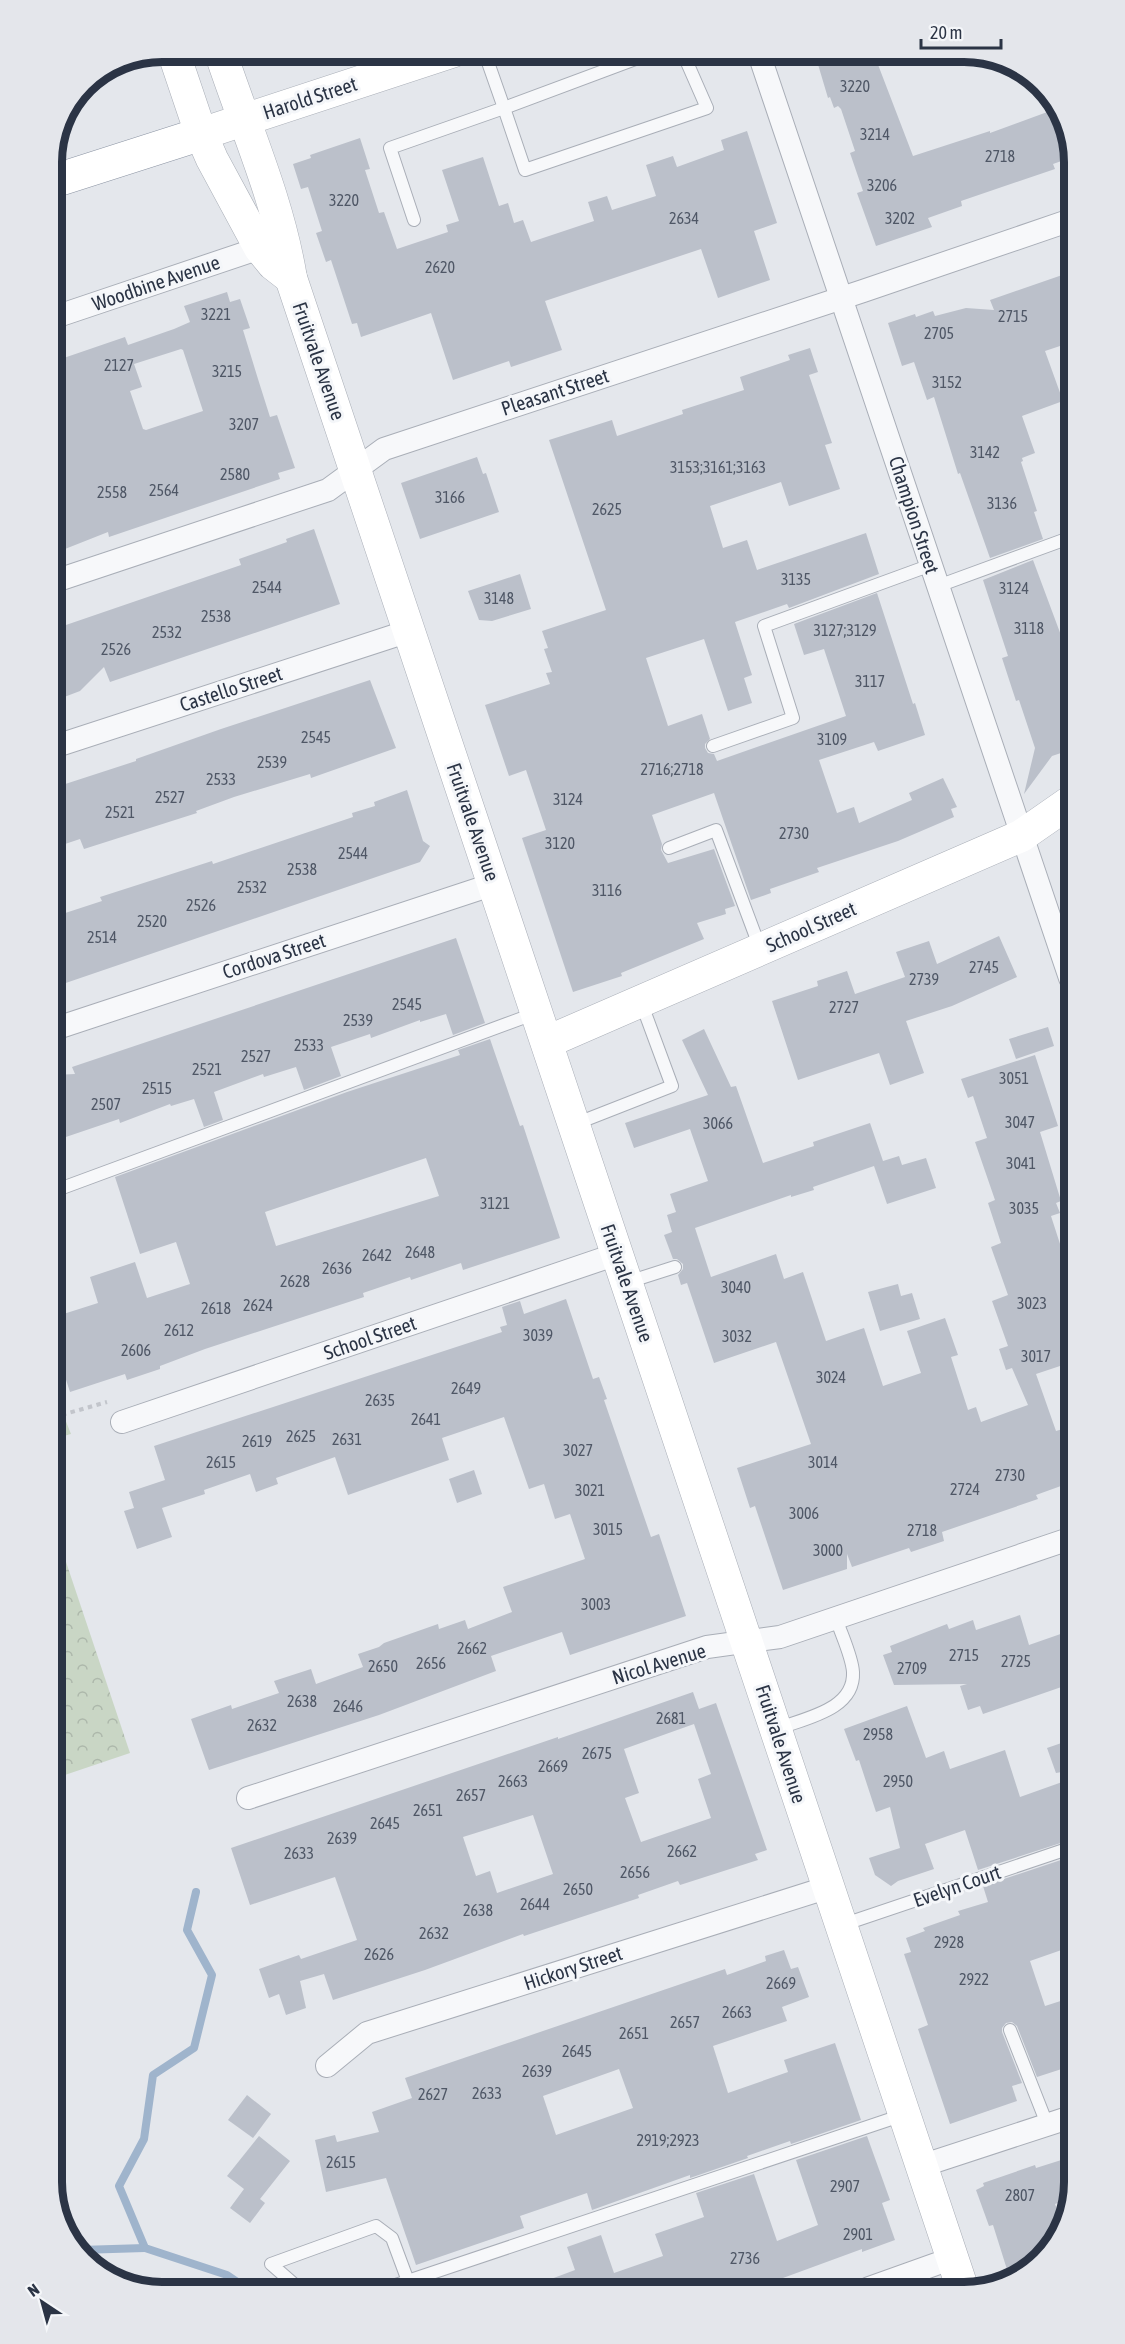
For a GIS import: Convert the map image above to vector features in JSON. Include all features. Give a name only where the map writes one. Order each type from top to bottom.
[{"type":"highway","points":[[62,178],[201,134]]},
{"type":"main road","name":"Fruitvale Avenue","points":[[177,62],[212,159],[260,248],[273,264],[291,278]]},
{"type":"main road","name":"Fruitvale Avenue","points":[[224,62],[285,240],[291,278],[958,2273]]},
{"type":"main road","name":"Harold Street","points":[[201,134],[420,62]]},
{"type":"main road","name":"School Street","points":[[547,1042],[1021,836],[1064,806]]},
{"type":"street","name":"Champion Street","points":[[762,62],[1064,958]]},
{"type":"street","name":"Pleasant Street","points":[[62,579],[324,491],[384,449],[1064,222]]},
{"type":"street","name":"Woodbine Avenue","points":[[62,315],[260,248]]},
{"type":"street","name":"Castello Street","points":[[62,744],[409,631]]},
{"type":"street","name":"Cordova Street","points":[[62,1026],[494,884]]},
{"type":"street","name":"School Street","points":[[122,1422],[622,1268]]},
{"type":"street","name":"Nicol Avenue","points":[[248,1798],[707,1647],[780,1637],[1064,1541]]},
{"type":"street","name":"Hickory Street","points":[[327,2066],[368,2033],[829,1887]]},
{"type":"street","points":[[921,2166],[1064,2119]]},
{"type":"street","points":[[905,2282],[958,2273]]},
{"type":"lane","points":[[488,62],[525,170],[707,108],[687,62]]},
{"type":"lane","points":[[414,220],[390,148],[627,62]]},
{"type":"lane","points":[[713,746],[793,718],[764,626],[1064,539]]},
{"type":"lane","points":[[669,848],[716,830],[760,949]]},
{"type":"lane","points":[[574,1124],[672,1086],[641,1002]]},
{"type":"lane","points":[[62,1188],[537,1012]]},
{"type":"lane","points":[[622,1268],[675,1267]]},
{"type":"lane","points":[[776,1730],[833,1707],[842,1701],[851,1688],[853,1671],[836,1618]]},
{"type":"lane","name":"Evelyn Court","points":[[842,1925],[1064,1850]]},
{"type":"lane","points":[[1010,2030],[1047,2124]]},
{"type":"lane","points":[[405,2282],[904,2115]]},
{"type":"lane","points":[[292,2282],[271,2264],[376,2226],[392,2238],[408,2281]]},
{"type":"path","points":[[62,1415],[107,1402],[122,1422]]},
{"type":"green space","points":[[62,1412],[71,1434],[62,1436]]},
{"type":"green space","points":[[62,1550],[130,1753],[62,1776]]},
{"type":"building","points":[[817,62],[872,62],[873,64],[877,62],[913,156],[990,131],[990,133],[1049,111],[1062,146],[1064,160],[1053,164],[1055,169],[961,201],[962,206],[928,218],[932,227],[876,246],[857,193],[863,191],[850,153],[855,151],[841,109],[838,106],[834,108],[830,97],[828,98]]},
{"type":"building","points":[[747,131],[777,223],[754,231],[770,280],[718,298],[701,249],[545,301],[562,350],[511,367],[509,361],[453,380],[431,313],[361,337],[357,323],[352,324],[331,260],[326,262],[316,233],[322,231],[308,187],[301,189],[293,164],[311,158],[310,155],[360,138],[370,169],[365,170],[379,213],[384,212],[397,249],[448,232],[446,225],[459,221],[442,170],[483,157],[499,206],[508,203],[514,223],[523,220],[531,242],[594,221],[588,202],[607,196],[612,210],[656,196],[646,165],[673,156],[677,167],[724,150],[721,140]]},
{"type":"building","points":[[1064,274],[1064,345],[1045,351],[1063,401],[1022,416],[1035,453],[1022,458],[1021,462],[1037,511],[1034,512],[1043,539],[990,558],[960,473],[958,474],[934,397],[927,400],[914,362],[902,366],[888,323],[933,311],[935,316],[966,308],[994,310],[990,300]]},
{"type":"building","points":[[227,292],[230,302],[240,299],[250,328],[243,330],[270,417],[277,415],[295,468],[278,473],[280,479],[109,537],[108,532],[65,549],[62,541],[62,359],[125,337],[128,345],[190,322],[184,306]],"holes":[[[183,350],[203,411],[146,430],[143,429],[130,391],[142,387],[134,364]]]},
{"type":"building","points":[[810,348],[818,372],[809,375],[832,443],[825,445],[840,489],[789,506],[781,482],[710,506],[723,548],[747,540],[757,570],[866,533],[879,574],[789,608],[787,604],[735,622],[752,675],[744,678],[752,703],[728,711],[704,639],[646,658],[668,726],[702,714],[710,739],[705,744],[705,748],[708,753],[714,754],[717,761],[846,716],[824,649],[804,655],[794,624],[877,593],[925,735],[878,751],[874,742],[819,760],[837,813],[854,807],[859,823],[912,800],[909,793],[943,778],[957,807],[951,809],[954,817],[898,841],[817,868],[819,872],[770,889],[771,893],[751,900],[714,793],[652,815],[662,844],[661,850],[668,863],[714,849],[735,906],[725,909],[726,914],[697,923],[704,939],[621,973],[622,976],[573,992],[522,838],[546,830],[526,770],[509,776],[485,705],[550,684],[546,673],[552,672],[544,649],[548,648],[542,631],[606,610],[549,440],[612,420],[617,436],[683,414],[682,410],[744,390],[740,377],[790,360],[788,355]]},
{"type":"building","points":[[477,457],[483,474],[486,473],[499,512],[420,539],[401,483]]},
{"type":"building","points":[[314,529],[340,604],[110,682],[104,667],[80,691],[62,698],[63,626],[241,565],[239,559],[287,542],[286,539]]},
{"type":"building","points":[[1033,560],[1062,638],[1064,637],[1064,752],[1052,756],[1024,794],[1035,748],[1002,658],[1008,656],[983,580]]},
{"type":"building","points":[[520,574],[531,609],[492,621],[479,620],[468,591]]},
{"type":"building","points":[[370,680],[396,748],[311,778],[310,774],[234,797],[196,811],[197,813],[84,849],[80,839],[62,845],[62,785],[136,761],[136,759]]},
{"type":"building","points":[[407,790],[423,841],[430,846],[420,862],[62,984],[62,914],[102,901],[100,897],[212,861],[213,864],[353,817],[352,813],[375,806],[374,802]]},
{"type":"building","points":[[999,936],[1017,977],[952,1006],[906,1021],[924,1073],[890,1085],[879,1053],[798,1080],[772,1001],[818,986],[817,981],[847,971],[855,994],[905,977],[896,952],[929,941],[937,964]]},
{"type":"building","points":[[456,938],[485,1023],[453,1035],[446,1014],[420,1022],[420,1020],[371,1038],[370,1034],[331,1047],[341,1076],[304,1090],[296,1067],[264,1077],[263,1074],[214,1092],[223,1120],[204,1127],[194,1099],[171,1106],[170,1104],[120,1123],[119,1119],[62,1138],[62,1075],[75,1074],[72,1067]]},
{"type":"building","points":[[1048,1027],[1054,1046],[1016,1059],[1009,1039]]},
{"type":"building","points":[[704,1029],[731,1087],[736,1086],[763,1163],[814,1146],[813,1142],[870,1123],[883,1161],[899,1156],[902,1165],[926,1158],[936,1188],[887,1204],[874,1166],[813,1187],[814,1190],[791,1197],[791,1195],[695,1228],[711,1277],[776,1254],[784,1279],[803,1272],[826,1341],[864,1328],[883,1386],[921,1373],[907,1331],[945,1318],[958,1355],[951,1357],[968,1410],[976,1407],[981,1422],[1028,1405],[1012,1368],[1006,1370],[999,1349],[1008,1346],[992,1301],[1008,1295],[991,1247],[1001,1243],[988,1203],[995,1200],[975,1142],[987,1138],[973,1096],[968,1098],[961,1079],[1035,1055],[1058,1126],[1040,1132],[1061,1201],[1056,1203],[1060,1213],[1051,1216],[1064,1256],[1064,1365],[1036,1374],[1056,1431],[1064,1429],[1064,1485],[1036,1495],[1038,1499],[942,1532],[944,1541],[911,1552],[909,1548],[852,1567],[847,1554],[847,1569],[783,1590],[755,1506],[750,1508],[737,1468],[811,1444],[776,1342],[714,1363],[687,1283],[681,1285],[678,1275],[683,1269],[683,1264],[673,1259],[664,1235],[672,1232],[667,1215],[676,1212],[670,1194],[708,1181],[690,1129],[634,1148],[625,1123],[708,1095],[682,1040]]},
{"type":"building","points":[[490,1039],[520,1126],[523,1125],[560,1238],[463,1270],[461,1263],[411,1280],[410,1277],[363,1293],[364,1297],[205,1349],[160,1366],[160,1369],[127,1380],[125,1374],[70,1392],[62,1367],[62,1314],[98,1303],[90,1277],[135,1262],[147,1298],[190,1284],[176,1242],[140,1254],[115,1177],[347,1092],[460,1055],[458,1050]],"holes":[[[426,1158],[439,1196],[276,1246],[265,1212]]]},
{"type":"building","points":[[898,1284],[901,1296],[912,1293],[920,1319],[880,1331],[868,1292]]},
{"type":"building","points":[[566,1299],[593,1379],[599,1377],[607,1399],[604,1400],[651,1537],[659,1534],[686,1616],[570,1655],[562,1632],[491,1656],[496,1671],[379,1715],[209,1770],[191,1719],[231,1705],[232,1709],[279,1693],[274,1681],[311,1669],[316,1684],[363,1667],[358,1654],[438,1624],[439,1629],[465,1620],[468,1629],[512,1612],[503,1587],[585,1559],[570,1514],[555,1519],[544,1484],[529,1489],[504,1417],[442,1438],[449,1460],[348,1495],[335,1457],[276,1478],[278,1484],[256,1492],[250,1474],[204,1490],[205,1494],[162,1508],[172,1537],[137,1549],[124,1511],[134,1508],[129,1492],[165,1480],[154,1446],[502,1332],[500,1327],[507,1325],[502,1307],[520,1301],[524,1314]]},
{"type":"building","points":[[474,1470],[482,1494],[457,1503],[449,1479]]},
{"type":"building","points":[[1020,1615],[1029,1645],[1064,1633],[1064,1686],[983,1714],[980,1706],[968,1710],[960,1686],[967,1684],[894,1685],[883,1655],[892,1652],[890,1646],[947,1624],[949,1629],[973,1620],[976,1630]]},
{"type":"building","points":[[693,1692],[699,1709],[716,1703],[767,1850],[755,1854],[758,1860],[680,1885],[678,1881],[638,1895],[639,1898],[524,1936],[523,1934],[425,1970],[333,2000],[324,1974],[300,1981],[306,2008],[286,2015],[279,1994],[269,1998],[259,1969],[299,1955],[301,1959],[357,1940],[335,1877],[250,1905],[231,1848],[558,1737],[558,1739]],"holes":[[[694,1724],[711,1774],[698,1779],[711,1818],[641,1842],[625,1798],[639,1793],[624,1749]],[[533,1815],[553,1874],[497,1893],[490,1871],[476,1876],[463,1837]]]},
{"type":"building","points":[[907,1706],[926,1758],[944,1751],[950,1769],[1005,1750],[1020,1797],[1064,1781],[1064,1842],[978,1870],[965,1830],[925,1844],[934,1869],[898,1881],[891,1886],[875,1875],[869,1858],[900,1848],[890,1807],[876,1812],[859,1760],[856,1761],[844,1729]]},
{"type":"building","points":[[1064,1742],[1064,1772],[1056,1773],[1047,1748]]},
{"type":"building","points":[[1064,1859],[1064,1949],[1030,1961],[1045,2006],[1064,2000],[1064,2068],[1037,2077],[1017,2026],[1012,2022],[1006,2023],[1002,2032],[1022,2083],[1012,2086],[1017,2101],[950,2124],[918,2029],[928,2025],[904,1954],[911,1952],[906,1938],[925,1931],[923,1928],[960,1915],[958,1911],[988,1902],[983,1886]]},
{"type":"building","points":[[784,1950],[791,1969],[798,1967],[809,1997],[782,2007],[787,2021],[713,2046],[728,2093],[788,2072],[784,2060],[835,2043],[861,2120],[791,2144],[790,2141],[747,2156],[748,2158],[690,2178],[690,2175],[592,2210],[587,2193],[520,2216],[524,2228],[416,2265],[386,2178],[326,2192],[315,2140],[335,2135],[337,2142],[379,2132],[372,2112],[412,2098],[405,2078],[725,1969],[727,1975],[766,1961],[765,1956]],"holes":[[[619,2069],[633,2108],[556,2135],[543,2096]]]},
{"type":"building","points":[[247,2095],[271,2114],[253,2138],[228,2120]]},
{"type":"building","points":[[259,2136],[290,2161],[260,2199],[265,2203],[250,2223],[230,2208],[244,2189],[227,2176]]},
{"type":"building","points":[[867,2136],[890,2200],[882,2203],[895,2240],[862,2252],[862,2249],[772,2282],[543,2282],[575,2270],[567,2247],[601,2235],[614,2273],[663,2256],[655,2234],[704,2217],[696,2193],[754,2174],[777,2241],[818,2225],[796,2160]]},
{"type":"building","points":[[1064,2159],[1062,2201],[1055,2204],[1059,2213],[1047,2238],[1029,2258],[1008,2272],[993,2225],[989,2226],[976,2190],[984,2186],[983,2183],[1035,2165],[1036,2168]]},
{"type":"waterway","points":[[196,1892],[187,1930],[212,1975],[194,2048],[153,2075],[144,2139],[119,2186],[145,2248],[227,2275],[237,2282]]},
{"type":"waterway","points":[[88,2250],[145,2248]]}]
